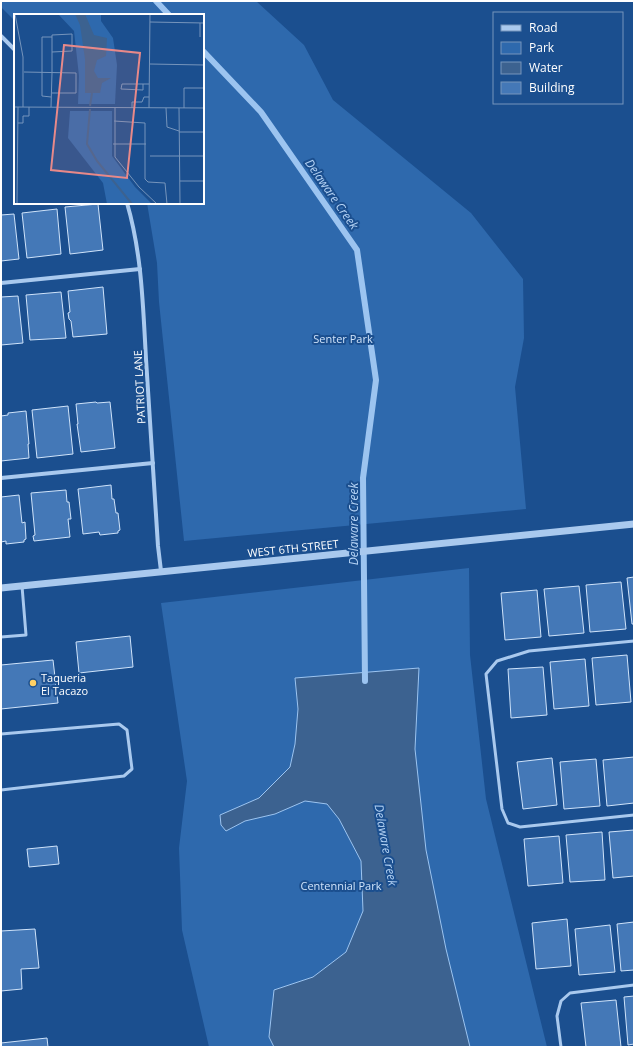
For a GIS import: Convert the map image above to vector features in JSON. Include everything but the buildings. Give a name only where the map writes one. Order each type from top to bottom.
[{"type":"street","points":[[1,36],[14,49]]},
{"type":"street","name":"PATRIOT LANE","points":[[127,204],[134,226],[140,269],[158,546],[161,571]]},
{"type":"street","points":[[1,283],[140,269]]},
{"type":"street","points":[[1,478],[153,463]]},
{"type":"street","name":"WEST 6TH STREET","points":[[1,588],[634,524]]},
{"type":"lane","points":[[1,637],[26,635],[22,586]]},
{"type":"lane","points":[[634,641],[529,652],[497,661],[486,674],[502,809],[508,823],[520,827],[634,815]]},
{"type":"lane","points":[[1,734],[119,724],[127,730],[132,769],[124,776],[1,790]]},
{"type":"lane","points":[[561,1047],[557,1016],[561,1001],[570,992],[634,985]]},
{"type":"green space","name":"Senter Park","points":[[1,1],[256,1],[304,45],[333,100],[471,213],[523,279],[524,338],[515,387],[526,509],[184,541],[159,302],[157,263],[147,204],[204,204],[204,14],[14,14],[14,20],[1,7]]},
{"type":"green space","name":"Centennial Park","points":[[469,568],[470,655],[486,799],[547,1047],[209,1047],[182,930],[179,848],[187,781],[161,603]]},
{"type":"water","points":[[419,668],[415,749],[426,850],[446,949],[470,1047],[274,1047],[269,1037],[274,990],[313,977],[346,952],[363,911],[361,861],[339,819],[327,804],[305,801],[275,814],[245,821],[226,831],[221,825],[220,815],[259,798],[290,767],[295,744],[298,709],[295,678]]},
{"type":"waterway","name":"Delaware Creek","points":[[156,1],[168,14]]},
{"type":"waterway","name":"Delaware Creek","points":[[204,52],[261,112],[357,250],[376,380],[363,478],[365,681]]},
{"type":"place","name":"Taqueria El Tacazo","points":[[33,683]]}]
